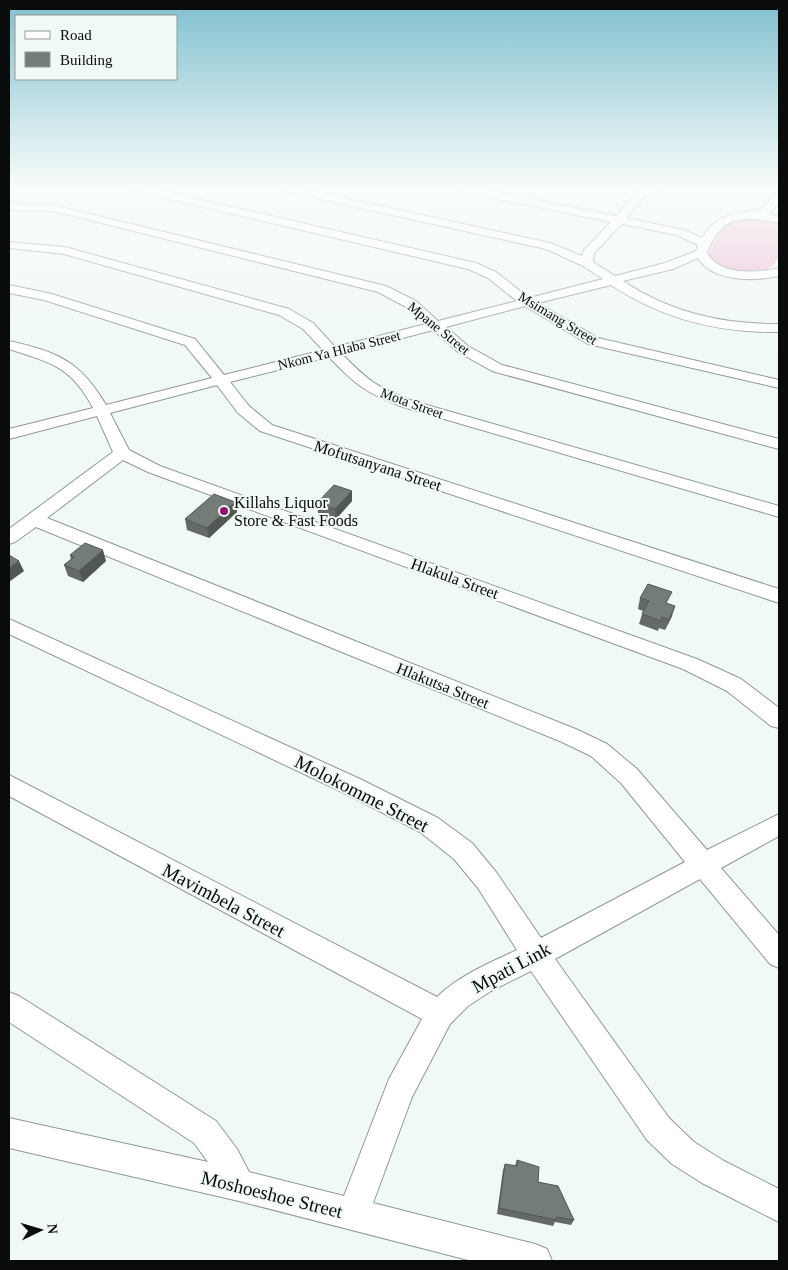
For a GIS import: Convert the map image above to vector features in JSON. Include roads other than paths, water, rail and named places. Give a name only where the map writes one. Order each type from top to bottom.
[{"type":"street","name":"Mota Street","points":[[46,248],[65,251],[284,312],[308,326],[358,380],[379,392],[408,404],[779,512]]},
{"type":"street","name":"Mpane Street","points":[[219,248],[362,283],[398,295],[464,350],[497,368],[779,444]]},
{"type":"street","name":"Msimang Street","points":[[395,248],[472,266],[492,275],[527,302],[582,335],[601,344],[779,384]]},
{"type":"street","points":[[555,248],[587,263],[648,302],[670,311],[727,325],[752,328],[779,328]]},
{"type":"street","points":[[587,263],[586,256],[592,248]]},
{"type":"street","name":"Nkom Ya Hlaba Street","points":[[669,266],[697,248]]},
{"type":"street","points":[[705,248],[705,260],[719,268]]},
{"type":"street","name":"Nkom Ya Hlaba Street","points":[[9,434],[669,266],[694,265],[719,268],[779,284]]},
{"type":"street","points":[[750,276],[779,272]]},
{"type":"street","name":"Mofutsanyana Street","points":[[9,289],[47,297],[190,342],[201,352],[241,408],[254,421],[266,428],[779,596]]},
{"type":"street","points":[[9,345],[65,365],[74,372],[86,386],[101,410],[122,453],[9,538]]},
{"type":"street","name":"Hlakula Street","points":[[122,453],[154,469],[690,664],[734,685],[779,720]]},
{"type":"street","name":"Hlakutsa Street","points":[[33,520],[570,736],[599,750],[629,776],[779,955]]},
{"type":"street","name":"Molokomme Street","points":[[9,626],[352,786],[428,825],[463,851],[486,880],[658,1129],[684,1153],[706,1167],[779,1206]]},
{"type":"street","name":"Mavimbela Street","points":[[9,785],[440,1014]]},
{"type":"street","name":"Mpati Link","points":[[353,1213],[400,1090],[440,1014],[458,996],[481,981],[536,955],[779,824]]},
{"type":"street","points":[[9,1006],[205,1132],[226,1160],[239,1185]]},
{"type":"street","name":"Moshoeshoe Street","points":[[9,1133],[239,1185],[535,1261]]},
{"type":"place","name":"Killahs Liquor Store & Fast Foods","points":[[224,511]]}]
